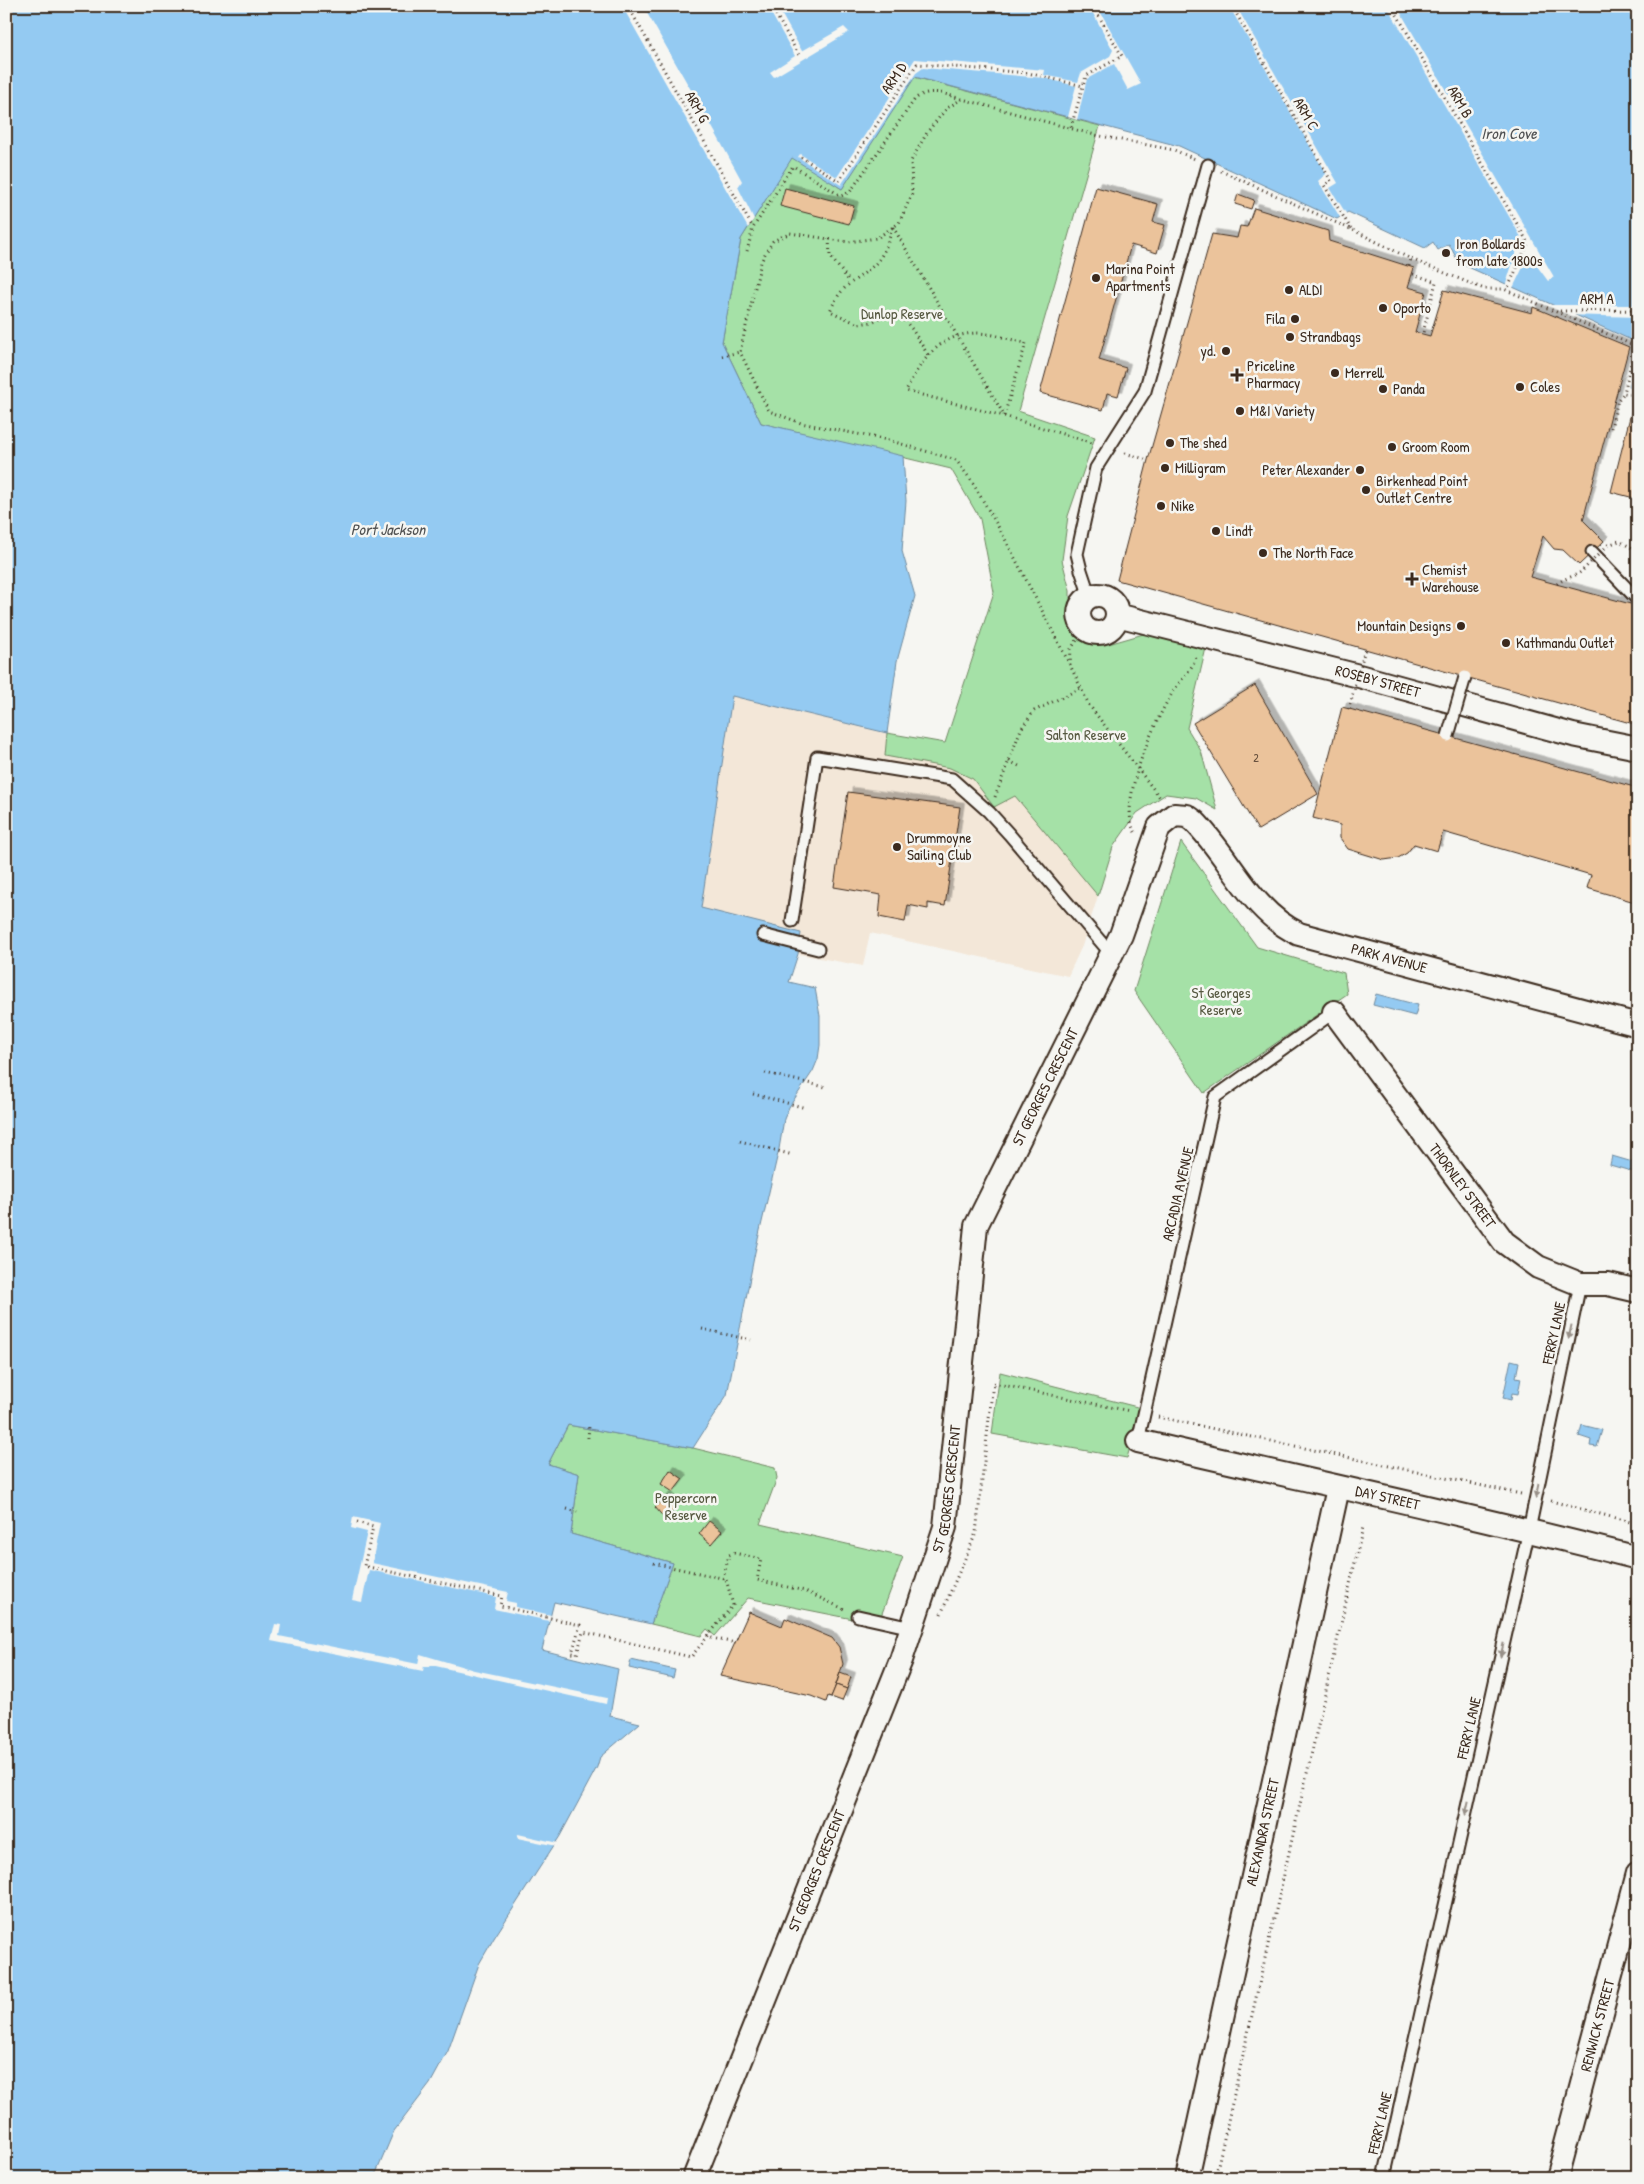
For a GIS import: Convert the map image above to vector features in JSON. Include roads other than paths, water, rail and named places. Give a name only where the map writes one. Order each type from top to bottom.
[{"type":"street","points":[[1096,595],[1109,598],[1116,609],[1117,616],[1115,622],[1106,631],[1094,633],[1085,628],[1079,618],[1080,606],[1090,596],[1096,595]]},
{"type":"street","name":"ROSEBY STREET","points":[[1117,616],[1359,676],[1572,735],[1638,748]]},
{"type":"street","name":"ST GEORGES CRESCENT","points":[[694,2178],[912,1628],[945,1527],[976,1226],[1112,955],[1121,935],[1159,827],[1180,816]]},
{"type":"street","name":"PARK AVENUE","points":[[1180,816],[1201,828],[1264,910],[1283,926],[1299,934],[1638,1026]]},
{"type":"street","name":"THORNLEY STREET","points":[[1334,1012],[1504,1242],[1538,1267],[1580,1284],[1608,1284],[1638,1291]]},
{"type":"street","name":"DAY STREET","points":[[1138,1440],[1338,1488],[1529,1530],[1638,1558]]},
{"type":"street","name":"ALEXANDRA STREET","points":[[1187,2178],[1338,1488]]},
{"type":"street","name":"RENWICK STREET","points":[[1556,2178],[1638,1873]]},
{"type":"lane","points":[[1090,596],[1078,554],[1096,468],[1145,392],[1208,165]]},
{"type":"lane","points":[[1592,552],[1638,600]]},
{"type":"lane","points":[[1448,736],[1465,677]]},
{"type":"lane","points":[[792,921],[817,757],[952,779],[989,812],[1112,955]]},
{"type":"lane","points":[[763,935],[818,948]]},
{"type":"lane","name":"ARCADIA AVENUE","points":[[1138,1440],[1215,1097],[1334,1012]]},
{"type":"lane","name":"FERRY LANE","points":[[1384,2178],[1529,1530],[1580,1284]]},
{"type":"lane","points":[[858,1616],[912,1628]]},
{"type":"water","name":"Port Jackson","points":[[6,6],[1638,6],[1638,343],[1459,263],[1449,244],[1438,250],[1433,242],[1425,248],[1348,212],[1337,219],[1179,146],[915,77],[842,189],[792,158],[741,239],[722,342],[761,423],[903,456],[906,501],[902,551],[915,596],[897,661],[887,733],[732,696],[701,908],[801,933],[798,954],[789,982],[815,988],[820,1016],[818,1059],[813,1071],[789,1107],[784,1119],[779,1149],[755,1252],[727,1395],[693,1448],[568,1425],[548,1464],[579,1474],[571,1534],[673,1563],[651,1624],[554,1602],[542,1650],[618,1669],[610,1716],[640,1723],[600,1757],[597,1767],[560,1836],[494,1938],[479,1964],[448,2051],[430,2084],[394,2131],[374,2178],[6,2178]]},
{"type":"water","points":[[1638,354],[1638,389],[1629,387]]},
{"type":"water","points":[[1376,994],[1418,1005],[1415,1016],[1373,1005]]},
{"type":"water","points":[[1612,1156],[1636,1163],[1634,1172],[1610,1165]]},
{"type":"water","points":[[1511,1360],[1519,1362],[1516,1377],[1521,1378],[1518,1394],[1512,1393],[1511,1400],[1503,1398]]},
{"type":"water","points":[[1582,1425],[1602,1430],[1597,1447],[1590,1446],[1591,1440],[1579,1436]]},
{"type":"water","points":[[631,1660],[675,1670],[673,1678],[629,1668]]},
{"type":"place","name":"Iron Bollards from late 1800s","points":[[1446,253]]},
{"type":"place","name":"Marina Point Apartments","points":[[1096,278]]},
{"type":"place","name":"ALDI","points":[[1289,290]]},
{"type":"place","name":"Oporto","points":[[1383,308]]},
{"type":"place","name":"Fila","points":[[1295,319]]},
{"type":"place","name":"Strandbags","points":[[1290,337]]},
{"type":"place","name":"yd.","points":[[1226,351]]},
{"type":"place","name":"Merrell","points":[[1335,373]]},
{"type":"place","name":"Priceline Pharmacy","points":[[1237,375]]},
{"type":"place","name":"Coles","points":[[1520,387]]},
{"type":"place","name":"Panda","points":[[1383,389]]},
{"type":"place","name":"M&I Variety","points":[[1240,411]]},
{"type":"place","name":"The shed","points":[[1170,443]]},
{"type":"place","name":"Groom Room","points":[[1392,447]]},
{"type":"place","name":"Milligram","points":[[1165,468]]},
{"type":"place","name":"Peter Alexander","points":[[1360,470]]},
{"type":"place","name":"Birkenhead Point Outlet Centre","points":[[1366,490]]},
{"type":"place","name":"Nike","points":[[1161,506]]},
{"type":"place","name":"Lindt","points":[[1216,531]]},
{"type":"place","name":"The North Face","points":[[1263,553]]},
{"type":"place","name":"Chemist Warehouse","points":[[1412,579]]},
{"type":"place","name":"Mountain Designs","points":[[1461,626]]},
{"type":"place","name":"Kathmandu Outlet","points":[[1506,643]]},
{"type":"place","name":"Drummoyne Sailing Club","points":[[897,847]]},
{"type":"water label","name":"Iron Cove","points":[[1509,133]]},
{"type":"park label","name":"Dunlop Reserve","points":[[902,314]]},
{"type":"park label","name":"Salton Reserve","points":[[1086,735]]},
{"type":"park label","name":"St Georges Reserve","points":[[1221,1002]]},
{"type":"park label","name":"Peppercorn Reserve","points":[[686,1506]]}]
